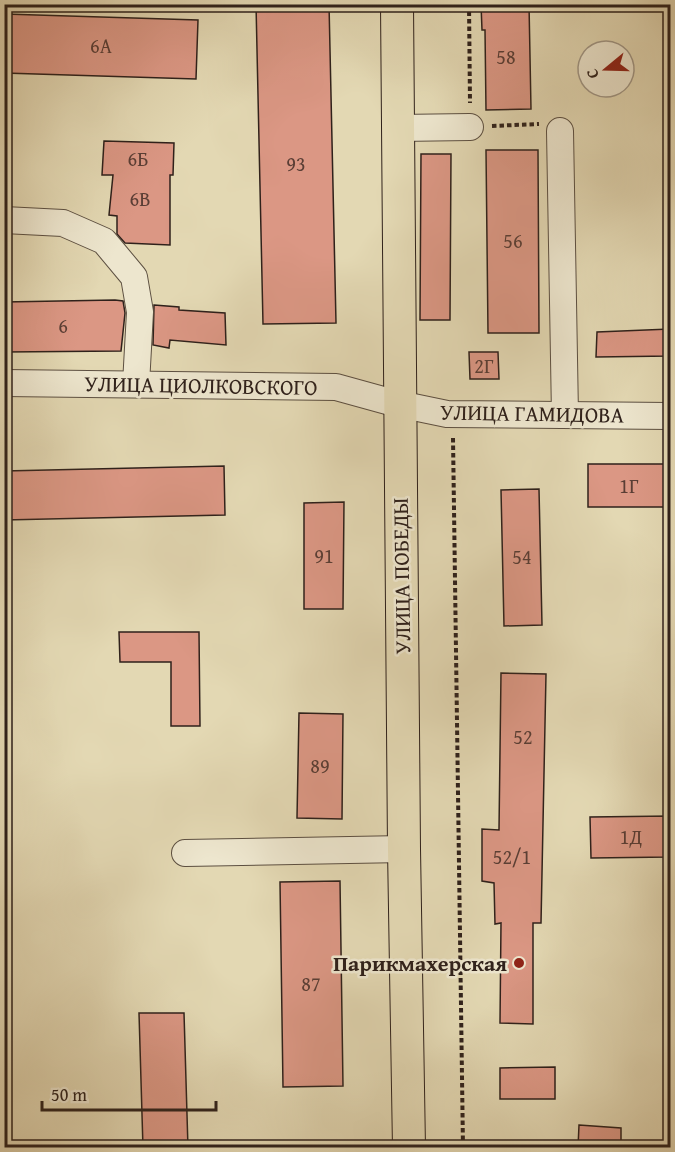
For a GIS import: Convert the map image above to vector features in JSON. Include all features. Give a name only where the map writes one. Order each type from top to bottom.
[{"type":"main road","name":"УЛИЦА ПОБЕДЫ","points":[[391,4],[404,1148]]},
{"type":"main road","name":"УЛИЦА ПОБЕДЫ","points":[[397,4],[397,404]]},
{"type":"main road","name":"УЛИЦА ПОБЕДЫ","points":[[401,849],[410,1148]]},
{"type":"street","points":[[398,128],[470,127]]},
{"type":"street","points":[[560,131],[565,415]]},
{"type":"street","points":[[4,220],[63,223],[104,241],[134,277],[140,312],[136,384]]},
{"type":"street","name":"УЛИЦА ЦИОЛКОВСКОГО","points":[[4,383],[336,387],[397,404]]},
{"type":"street","name":"УЛИЦА ГАМИДОВА","points":[[397,404],[447,414],[670,416]]},
{"type":"street","points":[[185,853],[401,849]]},
{"type":"path","points":[[469,4],[470,127],[552,124],[560,131]]},
{"type":"path","points":[[463,1148],[452,438],[464,438]]},
{"type":"building","points":[[256,4],[329,4],[336,323],[263,324]]},
{"type":"building","points":[[481,4],[529,4],[531,109],[486,110],[485,30],[482,30]]},
{"type":"building","points":[[4,14],[198,20],[196,79],[4,73]]},
{"type":"building","points":[[104,141],[174,143],[173,175],[170,175],[170,245],[125,243],[117,234],[117,216],[109,215],[113,175],[102,175]]},
{"type":"building","points":[[486,150],[538,150],[539,333],[488,333]]},
{"type":"building","points":[[421,154],[451,154],[450,320],[420,320]]},
{"type":"building","points":[[123,301],[125,313],[121,351],[4,352],[4,302]]},
{"type":"building","points":[[154,305],[179,307],[179,310],[225,313],[226,345],[170,340],[169,348],[153,345]]},
{"type":"building","points":[[670,329],[670,356],[596,357],[597,332]]},
{"type":"building","points":[[469,352],[498,352],[499,379],[470,379]]},
{"type":"building","points":[[588,464],[670,464],[670,507],[588,507]]},
{"type":"building","points":[[224,466],[225,515],[4,520],[4,471]]},
{"type":"building","points":[[539,489],[542,625],[504,626],[501,490]]},
{"type":"building","points":[[344,502],[343,609],[304,609],[304,503]]},
{"type":"building","points":[[119,632],[199,632],[200,726],[171,726],[171,662],[120,662]]},
{"type":"building","points":[[501,673],[546,674],[541,923],[533,923],[533,1024],[500,1023],[501,923],[495,924],[494,883],[482,881],[482,829],[499,830]]},
{"type":"building","points":[[299,713],[343,714],[342,819],[297,818]]},
{"type":"building","points":[[670,816],[670,857],[591,858],[590,817]]},
{"type":"building","points":[[340,881],[343,1086],[283,1087],[280,882]]},
{"type":"building","points":[[139,1013],[184,1013],[188,1148],[143,1148]]},
{"type":"building","points":[[555,1067],[555,1099],[500,1099],[500,1068]]},
{"type":"building","points":[[579,1125],[621,1128],[621,1148],[578,1148]]},
{"type":"place","name":"Парикмахерская","points":[[519,963]]}]
